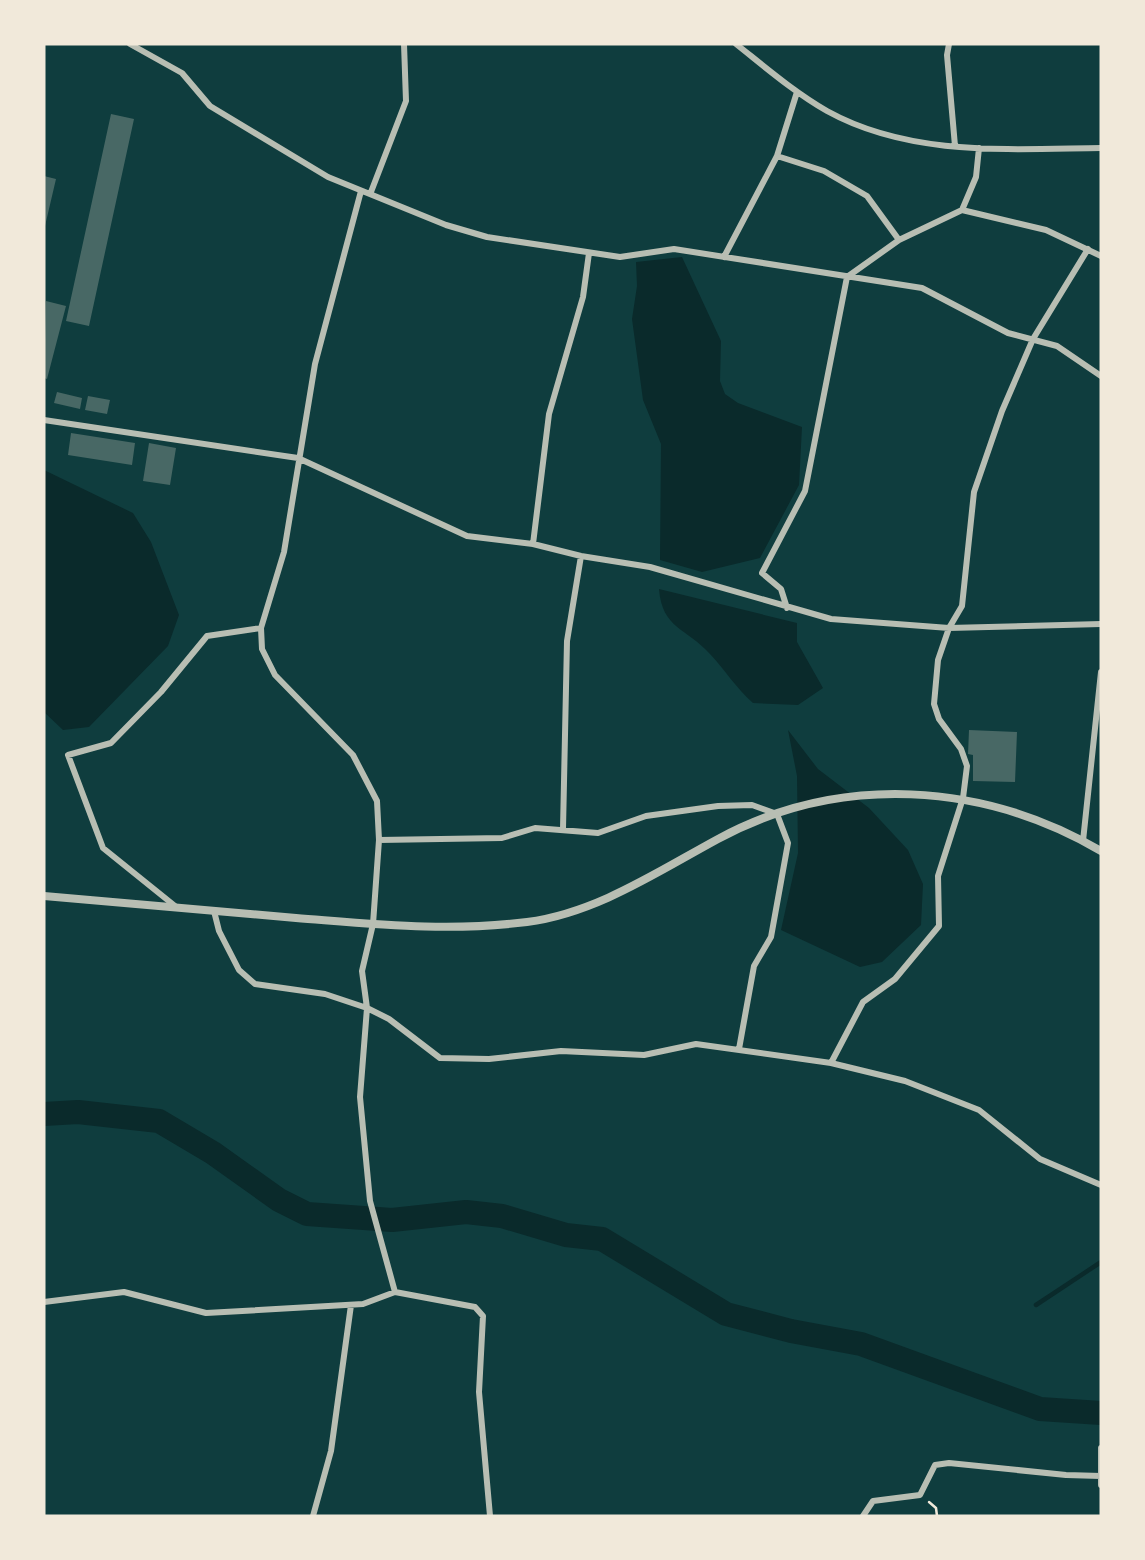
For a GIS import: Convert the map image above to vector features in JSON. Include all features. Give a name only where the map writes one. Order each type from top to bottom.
[{"type":"street","points":[[130,44],[182,73],[210,106],[328,177],[361,191],[371,192],[446,225],[487,237],[589,253],[620,257],[674,249],[922,288],[1008,333],[1057,346],[1101,376]]},
{"type":"street","points":[[371,192],[406,101],[404,44]]},
{"type":"street","points":[[736,44],[797,92],[829,112],[902,141],[979,148],[1101,148]]},
{"type":"street","points":[[949,44],[947,55],[955,146]]},
{"type":"street","points":[[724,257],[777,156],[797,92]]},
{"type":"street","points":[[962,210],[976,177],[979,148]]},
{"type":"street","points":[[777,156],[824,171],[867,196],[899,240]]},
{"type":"street","points":[[361,191],[314,364],[284,552],[261,628],[262,649],[275,675],[353,755],[377,801],[379,840],[373,924],[362,971],[367,1008],[360,1097],[370,1201],[396,1292]]},
{"type":"street","points":[[787,608],[781,589],[762,573],[805,491],[847,277],[899,240],[962,210],[1046,230],[1101,256]]},
{"type":"street","points":[[831,1063],[863,1002],[895,979],[939,926],[937,876],[963,798],[967,766],[961,749],[939,719],[934,704],[938,660],[949,628],[962,606],[974,492],[1002,411],[1033,339],[1088,249]]},
{"type":"street","points":[[533,544],[549,414],[583,297],[589,253]]},
{"type":"street","points":[[44,420],[298,458],[467,536],[533,544],[580,556],[650,567],[831,619],[949,628],[1101,624]]},
{"type":"street","points":[[563,829],[568,641],[580,556]]},
{"type":"street","points":[[175,906],[103,848],[68,755],[111,743],[161,692],[207,636],[261,628]]},
{"type":"street","points":[[1083,841],[1101,672]]},
{"type":"street","points":[[44,896],[453,929],[531,921],[593,904],[638,884],[721,837],[777,814],[822,800],[858,794],[911,793],[963,798],[1048,825],[1101,851]]},
{"type":"street","points":[[379,840],[502,838],[535,828],[598,833],[646,816],[718,806],[752,805],[777,814],[788,843],[771,937],[754,966],[739,1049]]},
{"type":"street","points":[[214,911],[219,931],[239,970],[255,984],[325,995],[367,1008],[389,1019],[440,1058],[489,1059],[561,1051],[644,1055],[696,1044],[831,1063],[905,1081],[979,1110],[1040,1159],[1101,1185]]},
{"type":"street","points":[[44,1302],[124,1292],[206,1313],[351,1305],[396,1292],[475,1307],[483,1316],[479,1392],[490,1516]]},
{"type":"street","points":[[313,1516],[331,1451],[351,1305]]},
{"type":"street","points":[[1101,1448],[1101,1485]]},
{"type":"street","points":[[863,1516],[873,1502],[920,1495],[935,1465],[948,1462],[1066,1475],[1101,1476]]},
{"type":"path","points":[[920,1495],[936,1508],[937,1516]]},
{"type":"water","points":[[682,257],[721,341],[720,381],[725,394],[738,403],[802,427],[799,485],[760,558],[702,572],[660,560],[661,444],[643,400],[632,319],[637,286],[636,262]]},
{"type":"water","points":[[44,470],[133,513],[151,542],[179,615],[168,646],[89,727],[63,730],[44,712]]},
{"type":"water","points":[[659,589],[797,623],[797,642],[823,688],[798,705],[753,703],[701,645],[670,620],[661,602]]},
{"type":"water","points":[[788,730],[818,769],[869,808],[908,850],[923,884],[921,925],[882,962],[860,967],[781,930],[798,853],[797,776]]},
{"type":"building","points":[[111,114],[134,119],[89,326],[66,321]]},
{"type":"building","points":[[44,176],[56,179],[45,226],[44,225]]},
{"type":"building","points":[[46,301],[66,306],[47,379],[44,378]]},
{"type":"building","points":[[57,392],[82,398],[80,409],[54,403]]},
{"type":"building","points":[[88,396],[110,400],[107,414],[85,410]]},
{"type":"building","points":[[71,433],[135,443],[132,465],[68,455]]},
{"type":"building","points":[[149,443],[176,448],[170,485],[143,481]]},
{"type":"building","points":[[969,730],[1017,732],[1015,782],[973,781],[973,755],[968,754]]},
{"type":"waterway","points":[[44,1114],[78,1112],[159,1121],[213,1153],[279,1200],[307,1214],[392,1220],[466,1212],[502,1216],[566,1235],[602,1239],[726,1314],[791,1331],[861,1344],[1040,1409],[1101,1413]]},
{"type":"waterway","points":[[1036,1305],[1101,1262]]}]
